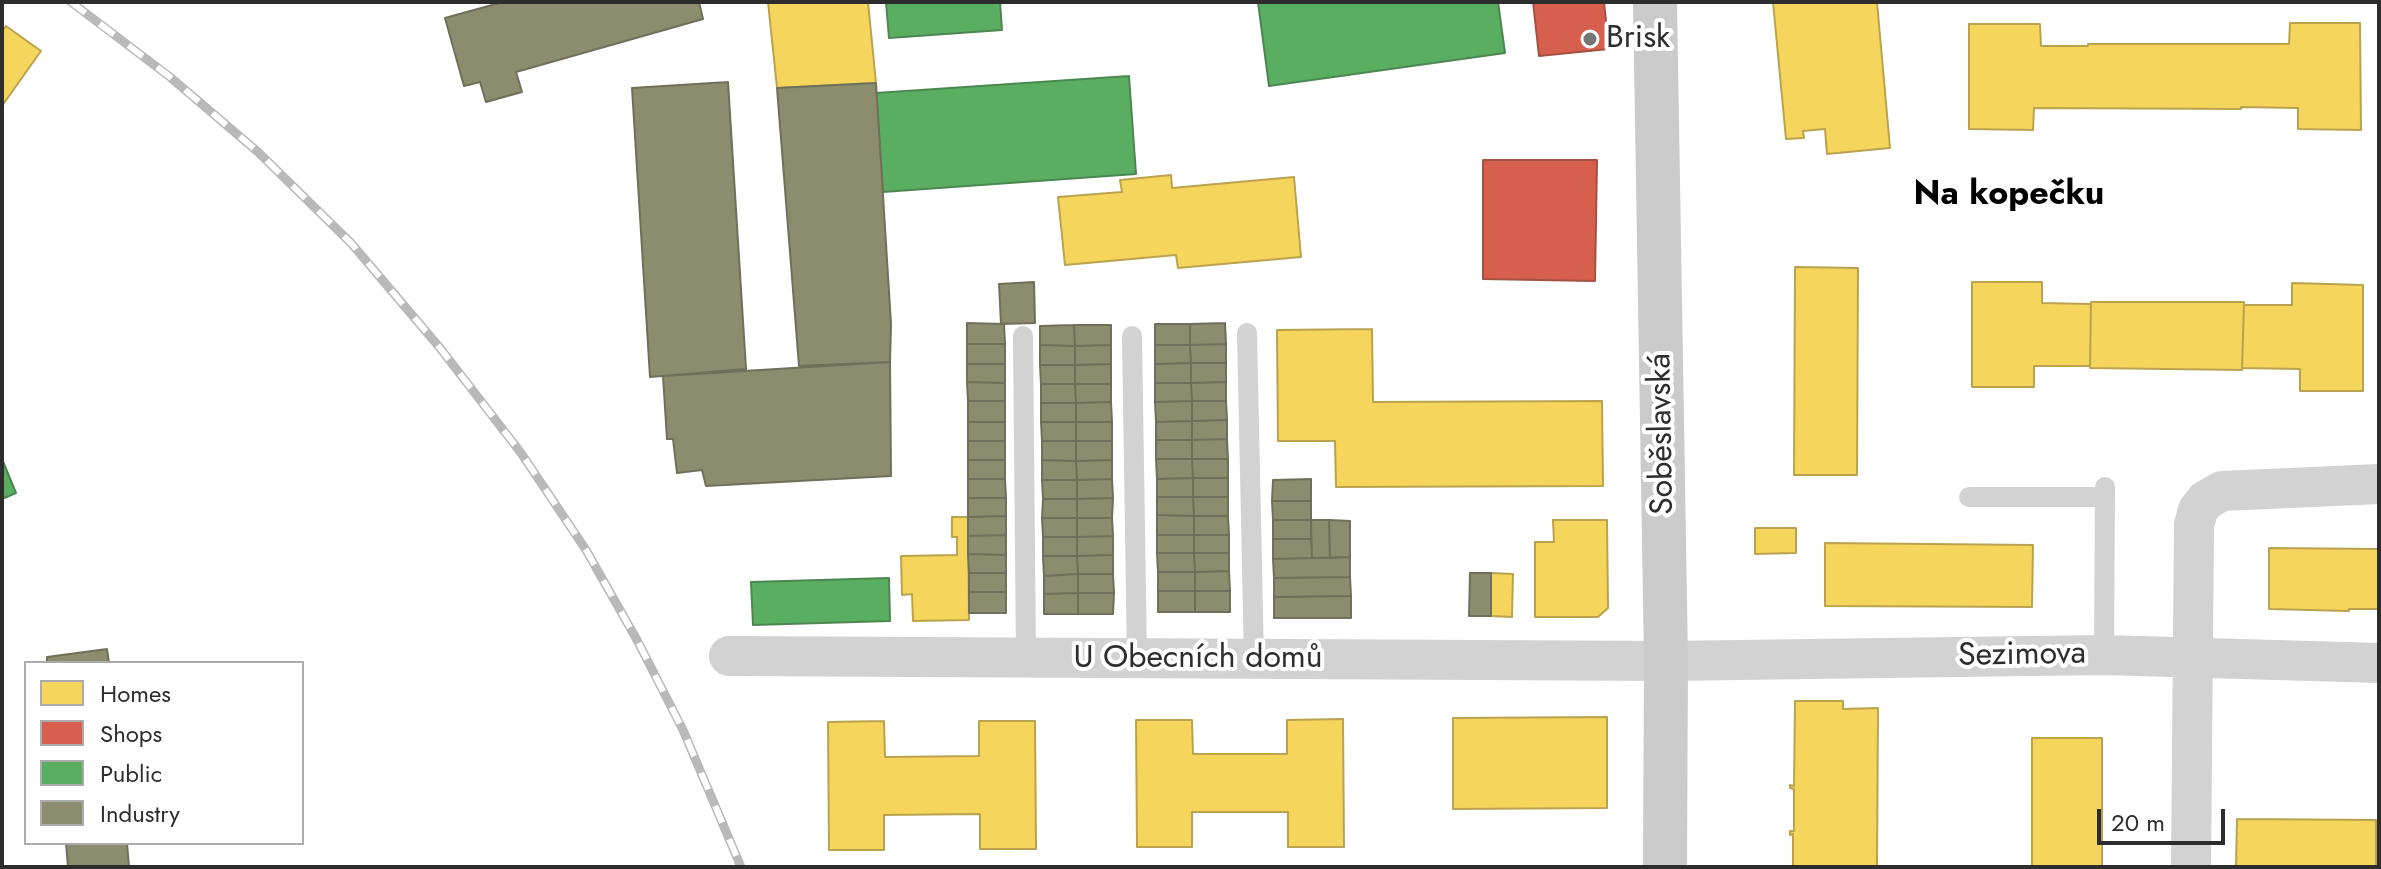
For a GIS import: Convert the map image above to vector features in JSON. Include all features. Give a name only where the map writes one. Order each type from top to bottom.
[{"type":"main road","name":"Soběslavská","points":[[1655,2],[1666,661],[1665,867]]},
{"type":"street","points":[[2191,867],[2194,525],[2201,505],[2222,491],[2379,484]]},
{"type":"street","name":"Sezimova","points":[[1666,661],[2104,655],[2379,663]]},
{"type":"street","name":"U Obecních domů","points":[[729,656],[1666,661]]},
{"type":"lane","points":[[1247,333],[1254,659]]},
{"type":"lane","points":[[1023,336],[1026,658]]},
{"type":"lane","points":[[1132,336],[1137,659]]},
{"type":"lane","points":[[1969,497],[2105,492],[2104,655]]},
{"type":"building: Homes","points":[[768,2],[868,2],[876,83],[777,88]]},
{"type":"building: Homes","points":[[1773,2],[1877,2],[1890,148],[1827,154],[1825,129],[1803,131],[1804,138],[1786,139]]},
{"type":"building: Homes","points":[[2290,23],[2360,23],[2361,130],[2298,129],[2298,108],[2241,107],[2034,108],[2033,130],[1969,129],[1969,24],[2040,24],[2041,46],[2088,46],[2289,44]]},
{"type":"building: Homes","points":[[6,26],[41,51],[2,106],[2,32]]},
{"type":"building: Homes","points":[[1171,175],[1172,188],[1294,177],[1301,257],[1178,268],[1176,255],[1065,265],[1058,197],[1122,192],[1120,180]]},
{"type":"building: Homes","points":[[1795,267],[1858,268],[1857,475],[1794,475]]},
{"type":"building: Homes","points":[[1972,282],[2042,282],[2042,303],[2091,304],[2090,366],[2034,366],[2034,387],[1972,387]]},
{"type":"building: Homes","points":[[2292,283],[2363,285],[2363,391],[2300,391],[2300,369],[2242,368],[2244,305],[2292,305]]},
{"type":"building: Homes","points":[[2091,302],[2244,302],[2242,370],[2090,368]]},
{"type":"building: Homes","points":[[1372,329],[1373,402],[1602,401],[1603,486],[1336,487],[1335,441],[1278,441],[1277,330]]},
{"type":"building: Homes","points":[[952,517],[968,517],[969,620],[913,621],[912,594],[902,595],[901,556],[957,555],[957,537],[952,537]]},
{"type":"building: Homes","points":[[1553,520],[1607,520],[1608,608],[1598,617],[1535,617],[1535,542],[1554,542]]},
{"type":"building: Homes","points":[[1755,528],[1796,528],[1796,553],[1755,554]]},
{"type":"building: Homes","points":[[1825,543],[2033,545],[2032,607],[1825,606]]},
{"type":"building: Homes","points":[[2269,548],[2379,549],[2379,609],[2269,609]]},
{"type":"building: Homes","points":[[1491,573],[1513,574],[1512,617],[1491,616]]},
{"type":"building: Homes","points":[[1795,701],[1843,701],[1843,709],[1878,708],[1877,867],[1793,867],[1793,834],[1790,835],[1790,831],[1794,831],[1794,789],[1790,785],[1794,786]]},
{"type":"building: Homes","points":[[1607,717],[1607,808],[1453,809],[1453,718]]},
{"type":"building: Homes","points":[[1343,719],[1344,847],[1288,847],[1288,812],[1192,812],[1192,847],[1137,847],[1136,720],[1192,720],[1193,754],[1287,754],[1287,720]]},
{"type":"building: Homes","points":[[884,721],[885,757],[979,756],[979,721],[1035,721],[1036,849],[980,849],[980,814],[884,815],[884,850],[829,850],[828,722]]},
{"type":"building: Homes","points":[[2032,738],[2102,738],[2102,867],[2032,867]]},
{"type":"building: Homes","points":[[2237,819],[2376,820],[2376,867],[2236,867]]},
{"type":"building: Shops","points":[[1533,2],[1604,2],[1609,49],[1539,56]]},
{"type":"building: Shops","points":[[1483,160],[1597,160],[1595,281],[1483,279]]},
{"type":"building: Public","points":[[886,2],[1000,2],[1002,30],[889,38]]},
{"type":"building: Public","points":[[1258,2],[1498,2],[1505,53],[1269,86]]},
{"type":"building: Public","points":[[1129,76],[1136,174],[883,192],[876,93]]},
{"type":"building: Public","points":[[2,459],[16,493],[2,499]]},
{"type":"building: Public","points":[[889,578],[890,621],[753,625],[751,582]]},
{"type":"building: Industry","points":[[503,2],[699,2],[703,19],[516,72],[522,92],[486,102],[480,82],[464,86],[445,18]]},
{"type":"building: Industry","points":[[728,82],[746,369],[650,377],[632,88]]},
{"type":"building: Industry","points":[[876,83],[891,324],[890,362],[799,366],[777,88]]},
{"type":"building: Industry","points":[[1034,282],[1035,323],[1001,324],[999,284]]},
{"type":"building: Industry","points":[[967,323],[1004,324],[1005,344],[967,344]]},
{"type":"building: Industry","points":[[1225,323],[1226,344],[1190,345],[1190,324]]},
{"type":"building: Industry","points":[[1155,324],[1190,324],[1190,345],[1155,345]]},
{"type":"building: Industry","points":[[1074,325],[1075,346],[1040,345],[1040,326]]},
{"type":"building: Industry","points":[[1074,325],[1111,325],[1111,345],[1075,346]]},
{"type":"building: Industry","points":[[967,344],[1005,344],[1005,364],[967,364]]},
{"type":"building: Industry","points":[[1226,344],[1226,363],[1191,363],[1190,345]]},
{"type":"building: Industry","points":[[1040,345],[1075,346],[1075,365],[1040,365]]},
{"type":"building: Industry","points":[[1111,345],[1111,364],[1075,365],[1075,346]]},
{"type":"building: Industry","points":[[1155,345],[1190,345],[1191,363],[1155,364]]},
{"type":"building: Industry","points":[[890,362],[891,476],[706,486],[702,470],[677,473],[673,439],[667,439],[663,376]]},
{"type":"building: Industry","points":[[1191,363],[1226,363],[1226,382],[1191,383]]},
{"type":"building: Industry","points":[[1191,363],[1191,383],[1155,383],[1155,364]]},
{"type":"building: Industry","points":[[967,364],[1005,364],[1005,383],[967,382]]},
{"type":"building: Industry","points":[[1111,364],[1111,384],[1075,384],[1075,365]]},
{"type":"building: Industry","points":[[1040,365],[1075,365],[1075,384],[1041,384]]},
{"type":"building: Industry","points":[[967,382],[1005,383],[1005,401],[968,401]]},
{"type":"building: Industry","points":[[1226,382],[1226,401],[1192,401],[1191,383]]},
{"type":"building: Industry","points":[[1155,383],[1191,383],[1192,401],[1155,402]]},
{"type":"building: Industry","points":[[1041,384],[1075,384],[1076,403],[1041,403]]},
{"type":"building: Industry","points":[[1075,384],[1111,384],[1111,402],[1076,403]]},
{"type":"building: Industry","points":[[968,401],[1005,401],[1005,422],[968,422]]},
{"type":"building: Industry","points":[[1192,401],[1226,401],[1227,420],[1192,421]]},
{"type":"building: Industry","points":[[1192,401],[1192,421],[1156,422],[1155,402]]},
{"type":"building: Industry","points":[[1111,402],[1112,422],[1076,422],[1076,403]]},
{"type":"building: Industry","points":[[1041,403],[1076,403],[1076,422],[1041,422]]},
{"type":"building: Industry","points":[[1227,420],[1227,439],[1192,440],[1192,421]]},
{"type":"building: Industry","points":[[1192,421],[1192,440],[1156,440],[1156,422]]},
{"type":"building: Industry","points":[[968,422],[1005,422],[1005,441],[968,441]]},
{"type":"building: Industry","points":[[1041,422],[1076,422],[1076,441],[1042,441]]},
{"type":"building: Industry","points":[[1076,422],[1112,422],[1112,441],[1076,441]]},
{"type":"building: Industry","points":[[1227,439],[1228,459],[1192,459],[1192,440]]},
{"type":"building: Industry","points":[[1156,440],[1192,440],[1192,459],[1156,459]]},
{"type":"building: Industry","points":[[968,441],[1005,441],[1005,460],[968,460]]},
{"type":"building: Industry","points":[[1042,441],[1076,441],[1076,461],[1042,460]]},
{"type":"building: Industry","points":[[1076,441],[1112,441],[1112,460],[1076,461]]},
{"type":"building: Industry","points":[[1156,459],[1192,459],[1193,478],[1157,479]]},
{"type":"building: Industry","points":[[1192,459],[1228,459],[1228,478],[1193,478]]},
{"type":"building: Industry","points":[[968,460],[1005,460],[1005,479],[968,479]]},
{"type":"building: Industry","points":[[1042,460],[1076,461],[1077,480],[1042,480]]},
{"type":"building: Industry","points":[[1112,460],[1112,479],[1077,480],[1076,461]]},
{"type":"building: Industry","points":[[1193,478],[1193,497],[1157,497],[1157,479]]},
{"type":"building: Industry","points":[[1193,478],[1228,478],[1228,497],[1193,497]]},
{"type":"building: Industry","points":[[968,479],[1005,479],[1006,498],[968,498]]},
{"type":"building: Industry","points":[[1112,479],[1113,498],[1077,499],[1077,480]]},
{"type":"building: Industry","points":[[1311,479],[1311,501],[1272,501],[1273,480]]},
{"type":"building: Industry","points":[[1042,480],[1077,480],[1077,499],[1043,499]]},
{"type":"building: Industry","points":[[1157,497],[1193,497],[1194,516],[1157,515]]},
{"type":"building: Industry","points":[[1193,497],[1228,497],[1228,516],[1194,516]]},
{"type":"building: Industry","points":[[968,498],[1006,498],[1006,516],[968,517]]},
{"type":"building: Industry","points":[[1113,498],[1112,518],[1077,518],[1077,499]]},
{"type":"building: Industry","points":[[1043,499],[1077,499],[1077,518],[1042,518]]},
{"type":"building: Industry","points":[[1272,501],[1311,501],[1311,520],[1273,520]]},
{"type":"building: Industry","points":[[1157,515],[1194,516],[1194,535],[1157,535]]},
{"type":"building: Industry","points":[[1006,516],[1006,535],[968,536],[968,517]]},
{"type":"building: Industry","points":[[1194,516],[1228,516],[1229,535],[1194,535]]},
{"type":"building: Industry","points":[[1042,518],[1077,518],[1077,537],[1043,537]]},
{"type":"building: Industry","points":[[1077,518],[1112,518],[1113,536],[1077,537]]},
{"type":"building: Industry","points":[[1273,520],[1311,520],[1311,539],[1273,539]]},
{"type":"building: Industry","points":[[1311,520],[1329,520],[1330,558],[1312,558]]},
{"type":"building: Industry","points":[[1329,520],[1350,521],[1350,557],[1330,558]]},
{"type":"building: Industry","points":[[1006,535],[1006,555],[968,554],[968,536]]},
{"type":"building: Industry","points":[[1157,535],[1194,535],[1194,553],[1157,553]]},
{"type":"building: Industry","points":[[1194,535],[1229,535],[1229,553],[1194,553]]},
{"type":"building: Industry","points":[[1113,536],[1113,555],[1077,556],[1077,537]]},
{"type":"building: Industry","points":[[1043,537],[1077,537],[1077,556],[1043,556]]},
{"type":"building: Industry","points":[[1273,539],[1311,539],[1312,558],[1273,559]]},
{"type":"building: Industry","points":[[1157,553],[1194,553],[1195,572],[1158,572]]},
{"type":"building: Industry","points":[[1194,553],[1229,553],[1229,571],[1195,572]]},
{"type":"building: Industry","points":[[968,554],[1006,555],[1006,573],[969,573]]},
{"type":"building: Industry","points":[[1113,555],[1113,574],[1078,574],[1077,556]]},
{"type":"building: Industry","points":[[1043,556],[1077,556],[1078,574],[1044,576]]},
{"type":"building: Industry","points":[[1350,557],[1350,577],[1274,578],[1273,559]]},
{"type":"building: Industry","points":[[1229,571],[1230,591],[1195,591],[1195,572]]},
{"type":"building: Industry","points":[[1158,572],[1195,572],[1195,591],[1158,591]]},
{"type":"building: Industry","points":[[969,573],[1006,573],[1006,592],[969,592]]},
{"type":"building: Industry","points":[[1470,573],[1491,573],[1491,616],[1469,616]]},
{"type":"building: Industry","points":[[1078,574],[1078,593],[1044,594],[1044,576]]},
{"type":"building: Industry","points":[[1078,574],[1113,574],[1114,593],[1078,593]]},
{"type":"building: Industry","points":[[1350,577],[1351,596],[1274,597],[1274,578]]},
{"type":"building: Industry","points":[[1158,591],[1195,591],[1195,612],[1158,612]]},
{"type":"building: Industry","points":[[1195,591],[1230,591],[1230,612],[1195,612]]},
{"type":"building: Industry","points":[[969,592],[1006,592],[1006,613],[969,613]]},
{"type":"building: Industry","points":[[1078,593],[1078,614],[1044,614],[1044,594]]},
{"type":"building: Industry","points":[[1078,593],[1114,593],[1113,614],[1078,614]]},
{"type":"building: Industry","points":[[1351,596],[1351,618],[1274,618],[1274,597]]},
{"type":"building: Industry","points":[[107,649],[109,661],[47,661],[47,657]]},
{"type":"building: Industry","points":[[66,845],[127,845],[129,867],[68,867]]},
{"type":"railway","points":[[71,2],[170,77],[258,152],[351,243],[440,348],[521,453],[586,550],[683,730],[741,867]]},
{"type":"place","name":"Brisk","points":[[1590,39]]},
{"type":"district","name":"Na kopečku","points":[[2009,196]]}]
